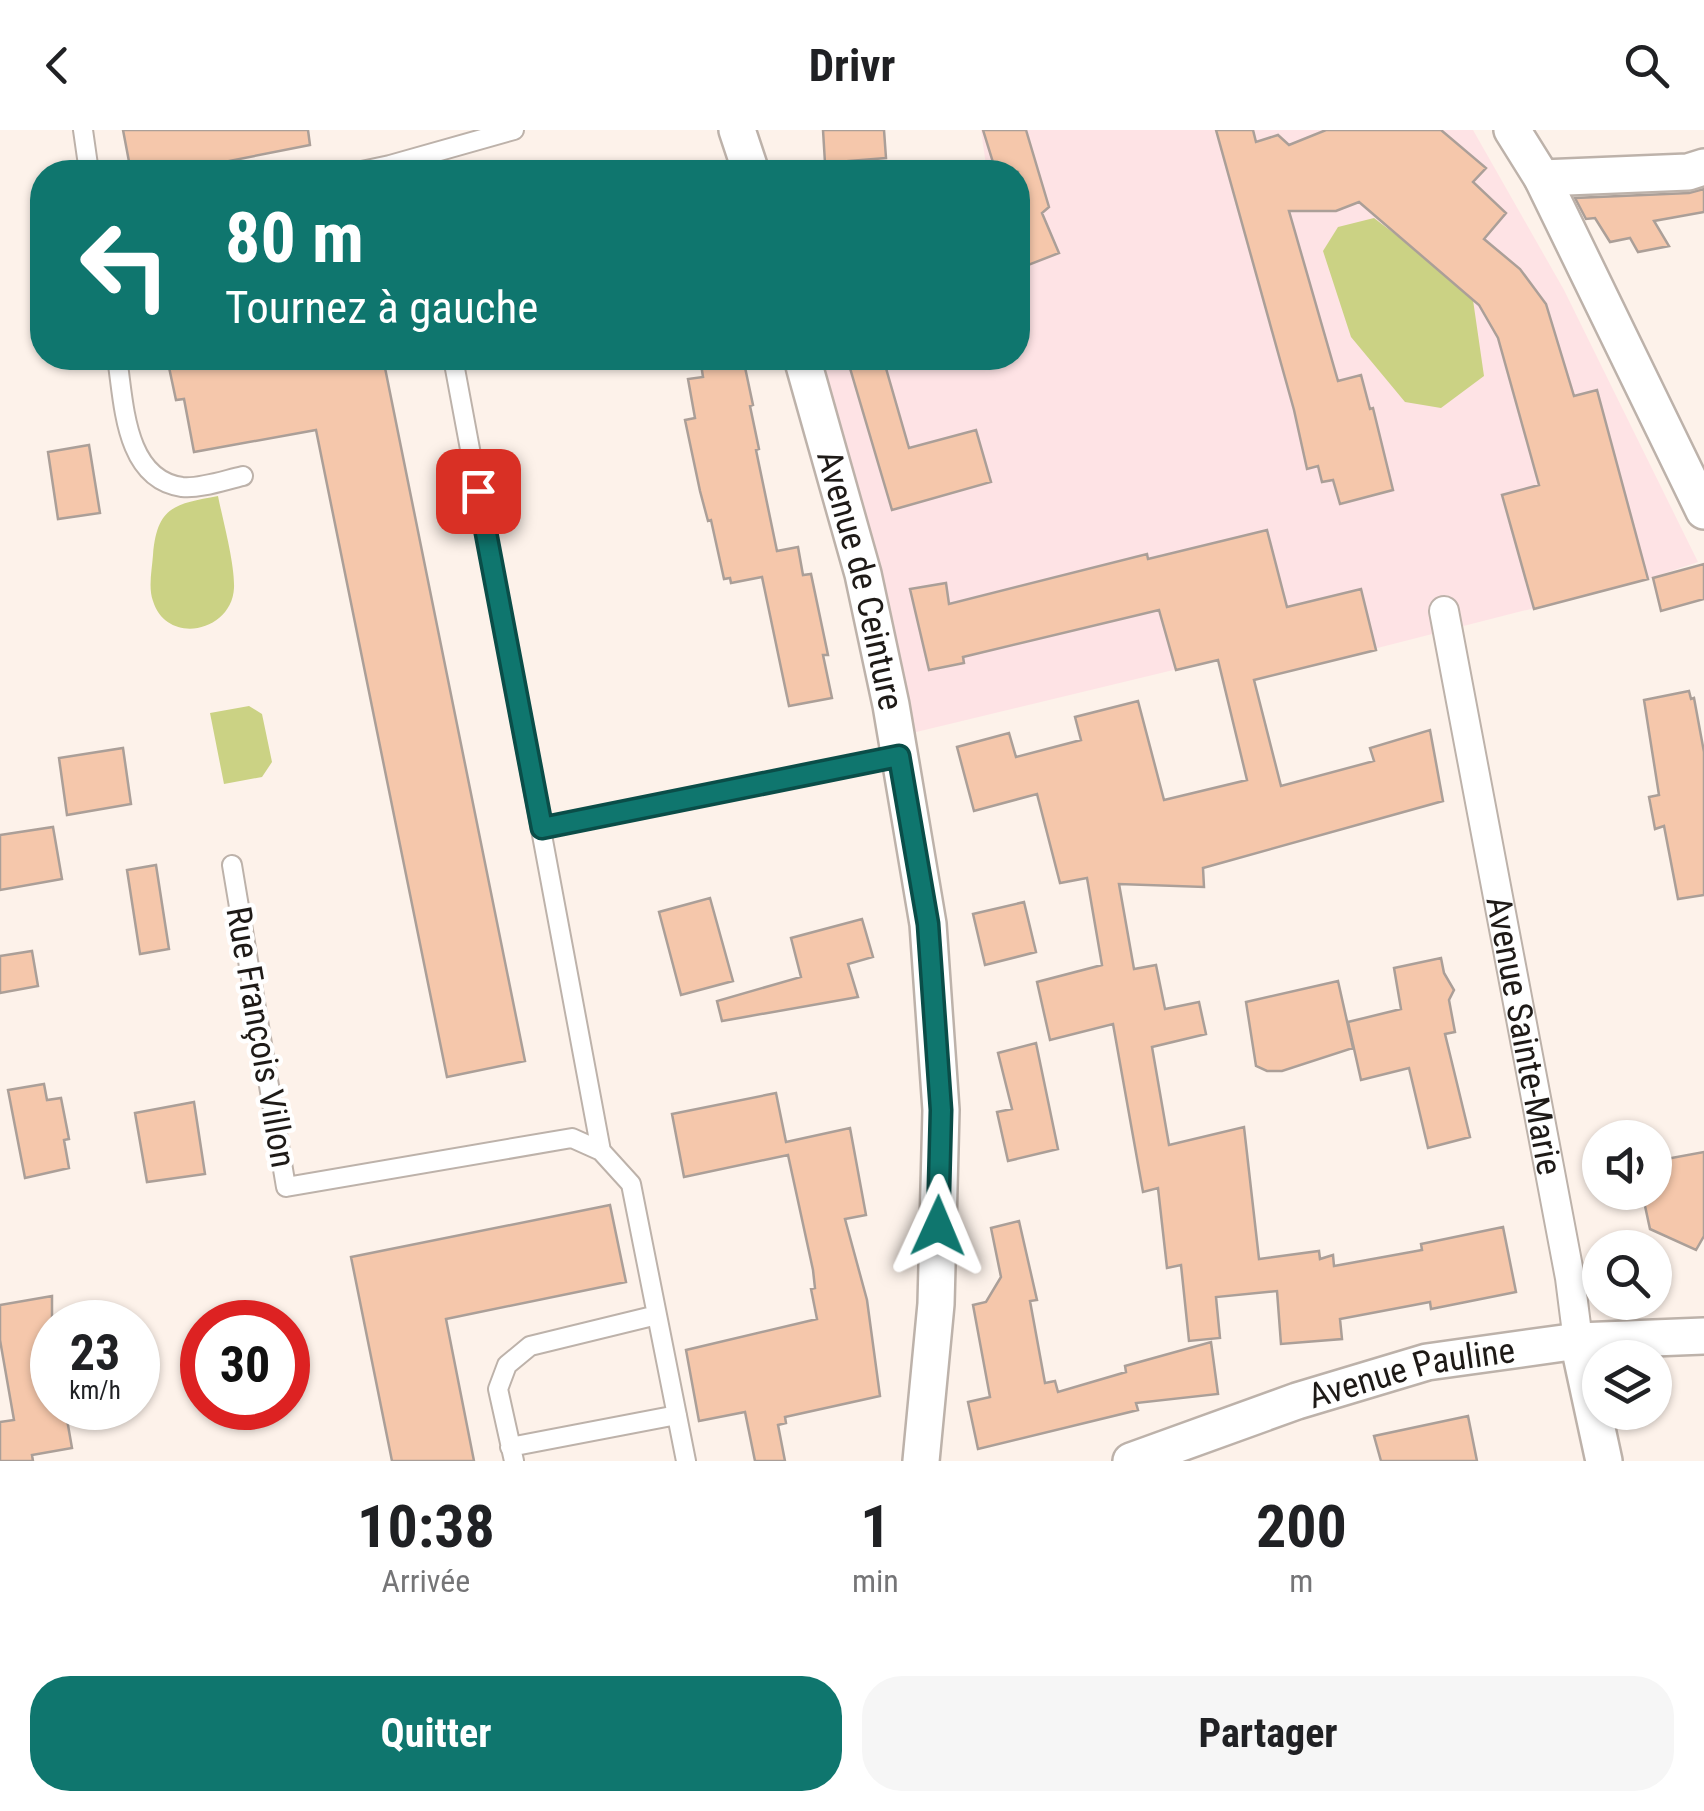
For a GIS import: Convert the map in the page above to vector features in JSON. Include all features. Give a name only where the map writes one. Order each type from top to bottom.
[{"type":"street","points":[[737,130],[747,160]]},
{"type":"street","points":[[1512,130],[1542,178],[1704,511]]},
{"type":"street","points":[[1542,178],[1688,172],[1704,167]]},
{"type":"street","name":"Avenue de Ceinture","points":[[805,370],[863,574],[928,924],[941,1110],[936,1304],[921,1461]]},
{"type":"street","name":"Avenue Sainte-Marie","points":[[1444,611],[1570,1278],[1578,1342],[1604,1461]]},
{"type":"street","name":"Avenue Pauline","points":[[1131,1461],[1297,1400],[1426,1362],[1578,1342],[1704,1336]]},
{"type":"lane","points":[[83,130],[87,160]]},
{"type":"lane","points":[[419,160],[514,130]]},
{"type":"lane","points":[[119,370],[129,436],[142,463],[162,481],[184,488],[244,476]]},
{"type":"lane","points":[[456,370],[601,1151],[631,1184],[686,1461]]},
{"type":"lane","points":[[542,828],[899,756]]},
{"type":"lane","name":"Rue François Villon","points":[[232,865],[286,1187],[572,1138],[601,1151]]},
{"type":"lane","points":[[657,1316],[530,1346],[507,1365],[498,1389],[512,1454],[677,1415]]},
{"type":"shaded area","points":[[981,130],[1473,130],[1564,290],[1698,562],[1648,579],[1256,679],[1248,652],[908,734],[820,370],[1030,370],[1030,160],[985,160]]},
{"type":"green space","points":[[1374,218],[1472,293],[1484,376],[1441,408],[1405,402],[1351,337],[1323,251],[1338,227]]},
{"type":"green space","points":[[218,496],[233,567],[231,603],[222,615],[198,628],[171,624],[160,615],[151,590],[159,526],[180,505]]},
{"type":"green space","points":[[249,706],[262,714],[272,762],[262,777],[224,784],[210,713]]},
{"type":"building","points":[[123,130],[308,130],[310,145],[234,160],[129,160]]},
{"type":"building","points":[[823,130],[884,130],[886,158],[825,160]]},
{"type":"building","points":[[983,130],[1026,130],[1049,207],[1042,213],[1059,253],[1030,264],[1030,160],[992,160]]},
{"type":"building","points":[[1216,130],[1253,130],[1256,142],[1278,135],[1289,145],[1326,130],[1441,130],[1486,168],[1473,182],[1506,213],[1484,239],[1520,269],[1546,304],[1574,396],[1597,390],[1648,579],[1534,609],[1502,495],[1539,485],[1498,338],[1479,305],[1359,202],[1336,211],[1289,211],[1338,381],[1361,375],[1393,490],[1340,504],[1333,480],[1322,482],[1318,466],[1307,469]]},
{"type":"building","points":[[1704,189],[1704,212],[1654,221],[1669,246],[1638,252],[1630,238],[1610,242],[1595,218],[1586,219],[1575,198],[1689,193]]},
{"type":"building","points":[[170,370],[385,370],[525,1061],[447,1077],[316,430],[194,452],[184,399],[176,400]]},
{"type":"building","points":[[702,370],[746,370],[759,449],[756,450],[777,551],[798,547],[803,575],[811,574],[828,655],[823,655],[832,698],[789,706],[762,577],[731,583],[730,578],[724,579],[685,420],[695,418],[688,379],[703,377]]},
{"type":"building","points":[[851,370],[886,370],[909,448],[976,430],[991,482],[892,510]]},
{"type":"building","points":[[89,445],[100,513],[58,519],[48,452]]},
{"type":"building","points":[[1267,530],[1287,607],[1361,589],[1376,650],[1254,680],[1281,786],[1374,761],[1370,748],[1430,730],[1443,801],[1203,868],[1204,887],[1119,884],[1134,969],[1156,965],[1165,1009],[1199,1002],[1206,1034],[1152,1047],[1169,1145],[1244,1127],[1259,1259],[1319,1251],[1320,1259],[1333,1255],[1334,1266],[1422,1250],[1421,1244],[1503,1227],[1516,1292],[1431,1309],[1430,1302],[1340,1319],[1342,1339],[1281,1344],[1277,1291],[1216,1297],[1220,1338],[1189,1341],[1181,1265],[1167,1268],[1158,1188],[1143,1192],[1113,1024],[1050,1040],[1037,982],[1102,965],[1087,878],[1060,883],[1037,794],[974,811],[957,747],[1009,733],[1016,757],[1081,740],[1075,717],[1138,701],[1164,800],[1247,780],[1218,660],[1176,670],[1159,610],[963,657],[964,663],[929,670],[910,589],[946,583],[949,604],[1147,554],[1148,559]]},
{"type":"building","points":[[1704,564],[1704,599],[1661,611],[1653,578]]},
{"type":"building","points":[[1689,691],[1691,699],[1694,698],[1704,752],[1704,895],[1678,899],[1664,826],[1655,829],[1649,797],[1659,795],[1644,700]]},
{"type":"building","points":[[123,748],[131,804],[67,815],[59,758]]},
{"type":"building","points":[[53,827],[62,879],[0,890],[0,835]]},
{"type":"building","points":[[156,865],[169,949],[140,954],[127,870]]},
{"type":"building","points":[[710,898],[733,981],[681,995],[659,912]]},
{"type":"building","points":[[1024,902],[1036,952],[985,965],[973,914]]},
{"type":"building","points":[[862,919],[873,957],[848,964],[858,997],[722,1021],[717,1001],[801,977],[791,938]]},
{"type":"building","points":[[32,951],[38,986],[0,993],[0,956]]},
{"type":"building","points":[[1441,958],[1454,990],[1449,1000],[1455,1032],[1445,1034],[1470,1137],[1428,1148],[1409,1068],[1361,1080],[1348,1022],[1401,1009],[1394,968]]},
{"type":"building","points":[[1338,981],[1353,1048],[1282,1071],[1256,1066],[1246,1002]]},
{"type":"building","points":[[1036,1043],[1058,1149],[1008,1161],[997,1112],[1012,1109],[998,1053]]},
{"type":"building","points":[[44,1084],[47,1100],[61,1098],[69,1139],[64,1140],[69,1168],[25,1178],[8,1090]]},
{"type":"building","points":[[776,1093],[786,1142],[850,1128],[866,1215],[845,1219],[867,1300],[880,1396],[785,1417],[786,1423],[778,1425],[785,1461],[755,1461],[745,1412],[699,1421],[686,1350],[817,1319],[811,1289],[815,1288],[813,1270],[788,1155],[684,1177],[672,1114]]},
{"type":"building","points":[[194,1102],[205,1174],[147,1182],[135,1113]]},
{"type":"building","points":[[1704,1152],[1704,1236],[1696,1250],[1672,1239],[1672,1230],[1650,1229],[1646,1210],[1672,1210],[1672,1158]]},
{"type":"building","points":[[610,1205],[626,1282],[446,1319],[474,1461],[392,1461],[351,1257]]},
{"type":"building","points":[[1019,1221],[1037,1300],[1030,1301],[1045,1383],[1055,1381],[1058,1392],[1126,1372],[1125,1366],[1211,1342],[1218,1394],[1136,1403],[1138,1410],[978,1449],[968,1402],[990,1397],[973,1305],[986,1302],[1001,1277],[991,1228]]},
{"type":"building","points":[[52,1296],[52,1300],[30,1300],[30,1430],[69,1430],[72,1448],[32,1455],[33,1461],[0,1461],[0,1422],[14,1420],[0,1340],[0,1305]]},
{"type":"building","points":[[1468,1416],[1477,1461],[1381,1461],[1374,1436]]},
{"type":"route","points":[[478,491],[542,828],[899,756],[928,924],[941,1110],[938,1226]]}]
